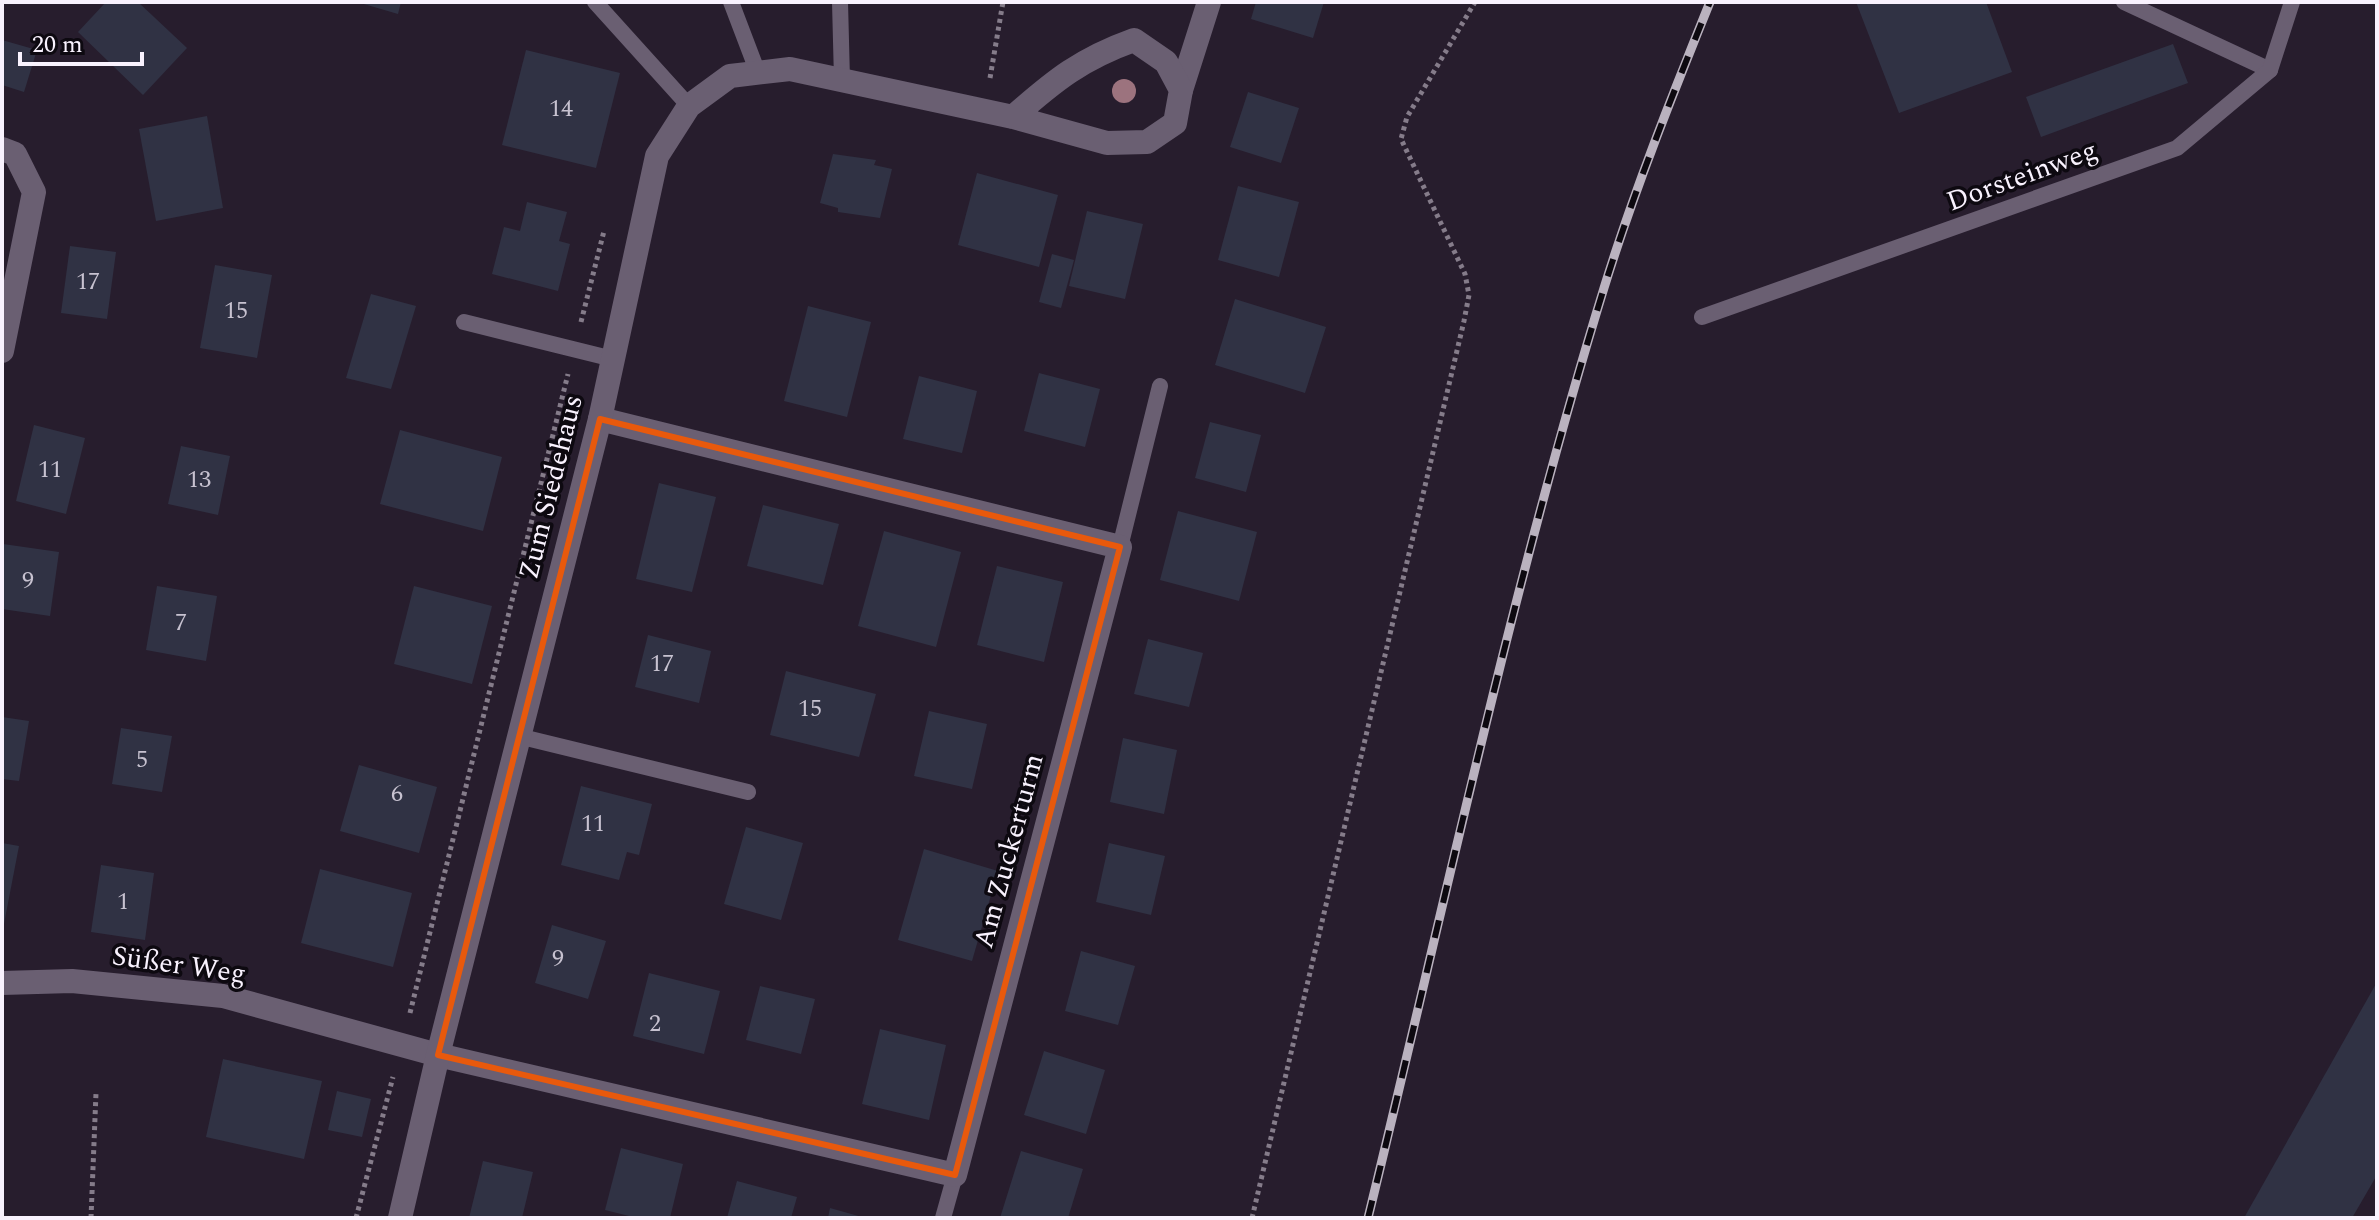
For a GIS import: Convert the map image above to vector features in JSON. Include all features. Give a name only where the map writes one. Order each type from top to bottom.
[{"type":"street","name":"Zum Siedehaus","points":[[400,1218],[438,1055],[600,419],[657,156],[689,106],[730,76],[790,69],[1013,117],[1107,143],[1147,142],[1175,123],[1181,90],[1209,2]]},
{"type":"street","points":[[1013,117],[1052,82],[1091,56],[1134,40],[1166,62],[1181,90]]},
{"type":"street","points":[[2,149],[15,154],[34,192],[2,351]]},
{"type":"street","points":[[600,419],[1120,547]]},
{"type":"street","name":"Am Zuckerturm","points":[[955,1175],[1120,547]]},
{"type":"street","name":"Süßer Weg","points":[[2,983],[72,981],[223,996],[438,1055]]},
{"type":"street","points":[[438,1055],[955,1175]]},
{"type":"lane","points":[[595,2],[689,106]]},
{"type":"lane","points":[[731,2],[758,73]]},
{"type":"lane","points":[[840,2],[842,80]]},
{"type":"lane","points":[[2124,2],[2270,70],[2292,2]]},
{"type":"lane","name":"Dorsteinweg","points":[[1702,317],[2177,148],[2270,70]]},
{"type":"lane","points":[[464,322],[613,359]]},
{"type":"lane","points":[[1120,547],[1160,386]]},
{"type":"lane","points":[[518,736],[748,792]]},
{"type":"lane","points":[[943,1218],[955,1175]]},
{"type":"path","points":[[984,111],[1003,2]]},
{"type":"path","points":[[1252,1218],[1469,295],[1465,274],[1401,139],[1407,117],[1475,2]]},
{"type":"path","points":[[356,1218],[402,1045],[604,229]]},
{"type":"path","points":[[91,1218],[96,1093]]},
{"type":"highlighted area","points":[[600,419],[1120,547],[955,1175],[438,1055]]},
{"type":"building","points":[[106,2],[138,2],[187,48],[143,95],[78,32]]},
{"type":"building","points":[[357,2],[401,2],[398,14]]},
{"type":"building","points":[[1256,2],[1324,2],[1313,38],[1251,19]]},
{"type":"building","points":[[1856,2],[1986,2],[2012,72],[1899,113]]},
{"type":"building","points":[[2,40],[37,50],[24,92],[2,85]]},
{"type":"building","points":[[2173,44],[2188,83],[2041,137],[2026,97]]},
{"type":"building","points":[[526,50],[620,73],[596,168],[502,145]]},
{"type":"building","points":[[1248,92],[1299,108],[1281,163],[1230,147]]},
{"type":"building","points":[[207,116],[223,208],[156,221],[139,129]]},
{"type":"building","points":[[833,154],[876,160],[874,165],[892,169],[880,218],[838,212],[838,208],[820,203]]},
{"type":"building","points":[[977,173],[1058,195],[1039,267],[958,245]]},
{"type":"building","points":[[1238,186],[1299,202],[1279,277],[1218,260]]},
{"type":"building","points":[[527,202],[567,212],[559,241],[570,244],[558,291],[492,274],[504,227],[520,231]]},
{"type":"building","points":[[1087,211],[1143,224],[1125,299],[1069,286]]},
{"type":"building","points":[[70,246],[116,252],[107,319],[61,313]]},
{"type":"building","points":[[1052,254],[1074,260],[1061,308],[1039,302]]},
{"type":"building","points":[[215,265],[272,275],[257,358],[200,348]]},
{"type":"building","points":[[371,294],[416,306],[391,389],[346,378]]},
{"type":"building","points":[[1235,299],[1326,327],[1305,393],[1215,365]]},
{"type":"building","points":[[808,306],[871,322],[847,417],[784,401]]},
{"type":"building","points":[[1039,373],[1100,389],[1085,447],[1024,431]]},
{"type":"building","points":[[919,376],[977,391],[962,453],[903,439]]},
{"type":"building","points":[[1210,422],[1261,435],[1246,492],[1195,478]]},
{"type":"building","points":[[34,425],[85,438],[66,514],[16,501]]},
{"type":"building","points":[[400,430],[502,457],[483,531],[380,504]]},
{"type":"building","points":[[181,446],[230,456],[218,515],[168,504]]},
{"type":"building","points":[[659,483],[716,497],[692,592],[636,579]]},
{"type":"building","points":[[763,505],[839,524],[823,585],[747,566]]},
{"type":"building","points":[[1178,511],[1257,532],[1239,601],[1160,580]]},
{"type":"building","points":[[884,531],[961,552],[936,647],[858,626]]},
{"type":"building","points":[[3,544],[59,552],[50,616],[2,609]]},
{"type":"building","points":[[997,566],[1063,582],[1044,662],[977,645]]},
{"type":"building","points":[[157,586],[217,596],[206,661],[146,650]]},
{"type":"building","points":[[414,586],[492,606],[472,684],[394,664]]},
{"type":"building","points":[[648,635],[711,651],[699,703],[635,687]]},
{"type":"building","points":[[1148,639],[1203,653],[1189,707],[1134,694]]},
{"type":"building","points":[[786,671],[876,694],[859,757],[770,735]]},
{"type":"building","points":[[929,711],[987,724],[972,789],[914,776]]},
{"type":"building","points":[[2,717],[29,721],[19,781],[2,779]]},
{"type":"building","points":[[121,728],[172,736],[162,792],[112,784]]},
{"type":"building","points":[[1123,738],[1177,750],[1164,814],[1110,802]]},
{"type":"building","points":[[359,765],[437,787],[419,853],[340,831]]},
{"type":"building","points":[[581,786],[652,804],[639,855],[627,852],[619,880],[561,865]]},
{"type":"building","points":[[746,827],[803,843],[781,920],[724,904]]},
{"type":"building","points":[[2,843],[19,846],[3,929],[2,929]]},
{"type":"building","points":[[1109,843],[1165,856],[1151,915],[1096,902]]},
{"type":"building","points":[[924,849],[998,871],[972,961],[898,940]]},
{"type":"building","points":[[101,865],[154,873],[145,940],[91,932]]},
{"type":"building","points":[[320,869],[412,893],[393,967],[301,943]]},
{"type":"building","points":[[552,925],[606,941],[588,999],[535,983]]},
{"type":"building","points":[[1081,951],[1135,966],[1118,1025],[1065,1011]]},
{"type":"building","points":[[649,973],[720,991],[704,1054],[633,1036]]},
{"type":"building","points":[[2377,982],[2377,1175],[2352,1218],[2244,1218]]},
{"type":"building","points":[[760,986],[815,999],[801,1054],[746,1040]]},
{"type":"building","points":[[880,1029],[946,1045],[929,1120],[862,1104]]},
{"type":"building","points":[[1044,1051],[1105,1070],[1086,1134],[1024,1115]]},
{"type":"building","points":[[223,1059],[322,1081],[304,1159],[206,1137]]},
{"type":"building","points":[[337,1091],[371,1099],[362,1137],[328,1130]]},
{"type":"building","points":[[621,1148],[683,1164],[670,1218],[637,1218],[605,1210]]},
{"type":"building","points":[[1021,1151],[1083,1169],[1068,1218],[1000,1218]]},
{"type":"building","points":[[483,1161],[533,1172],[522,1218],[469,1218]]},
{"type":"building","points":[[737,1181],[797,1197],[791,1218],[727,1218]]},
{"type":"building","points":[[830,1208],[862,1217],[862,1218],[828,1218]]},
{"type":"railway","points":[[1368,1218],[1479,751],[1570,403],[1628,216],[1710,2]]}]
